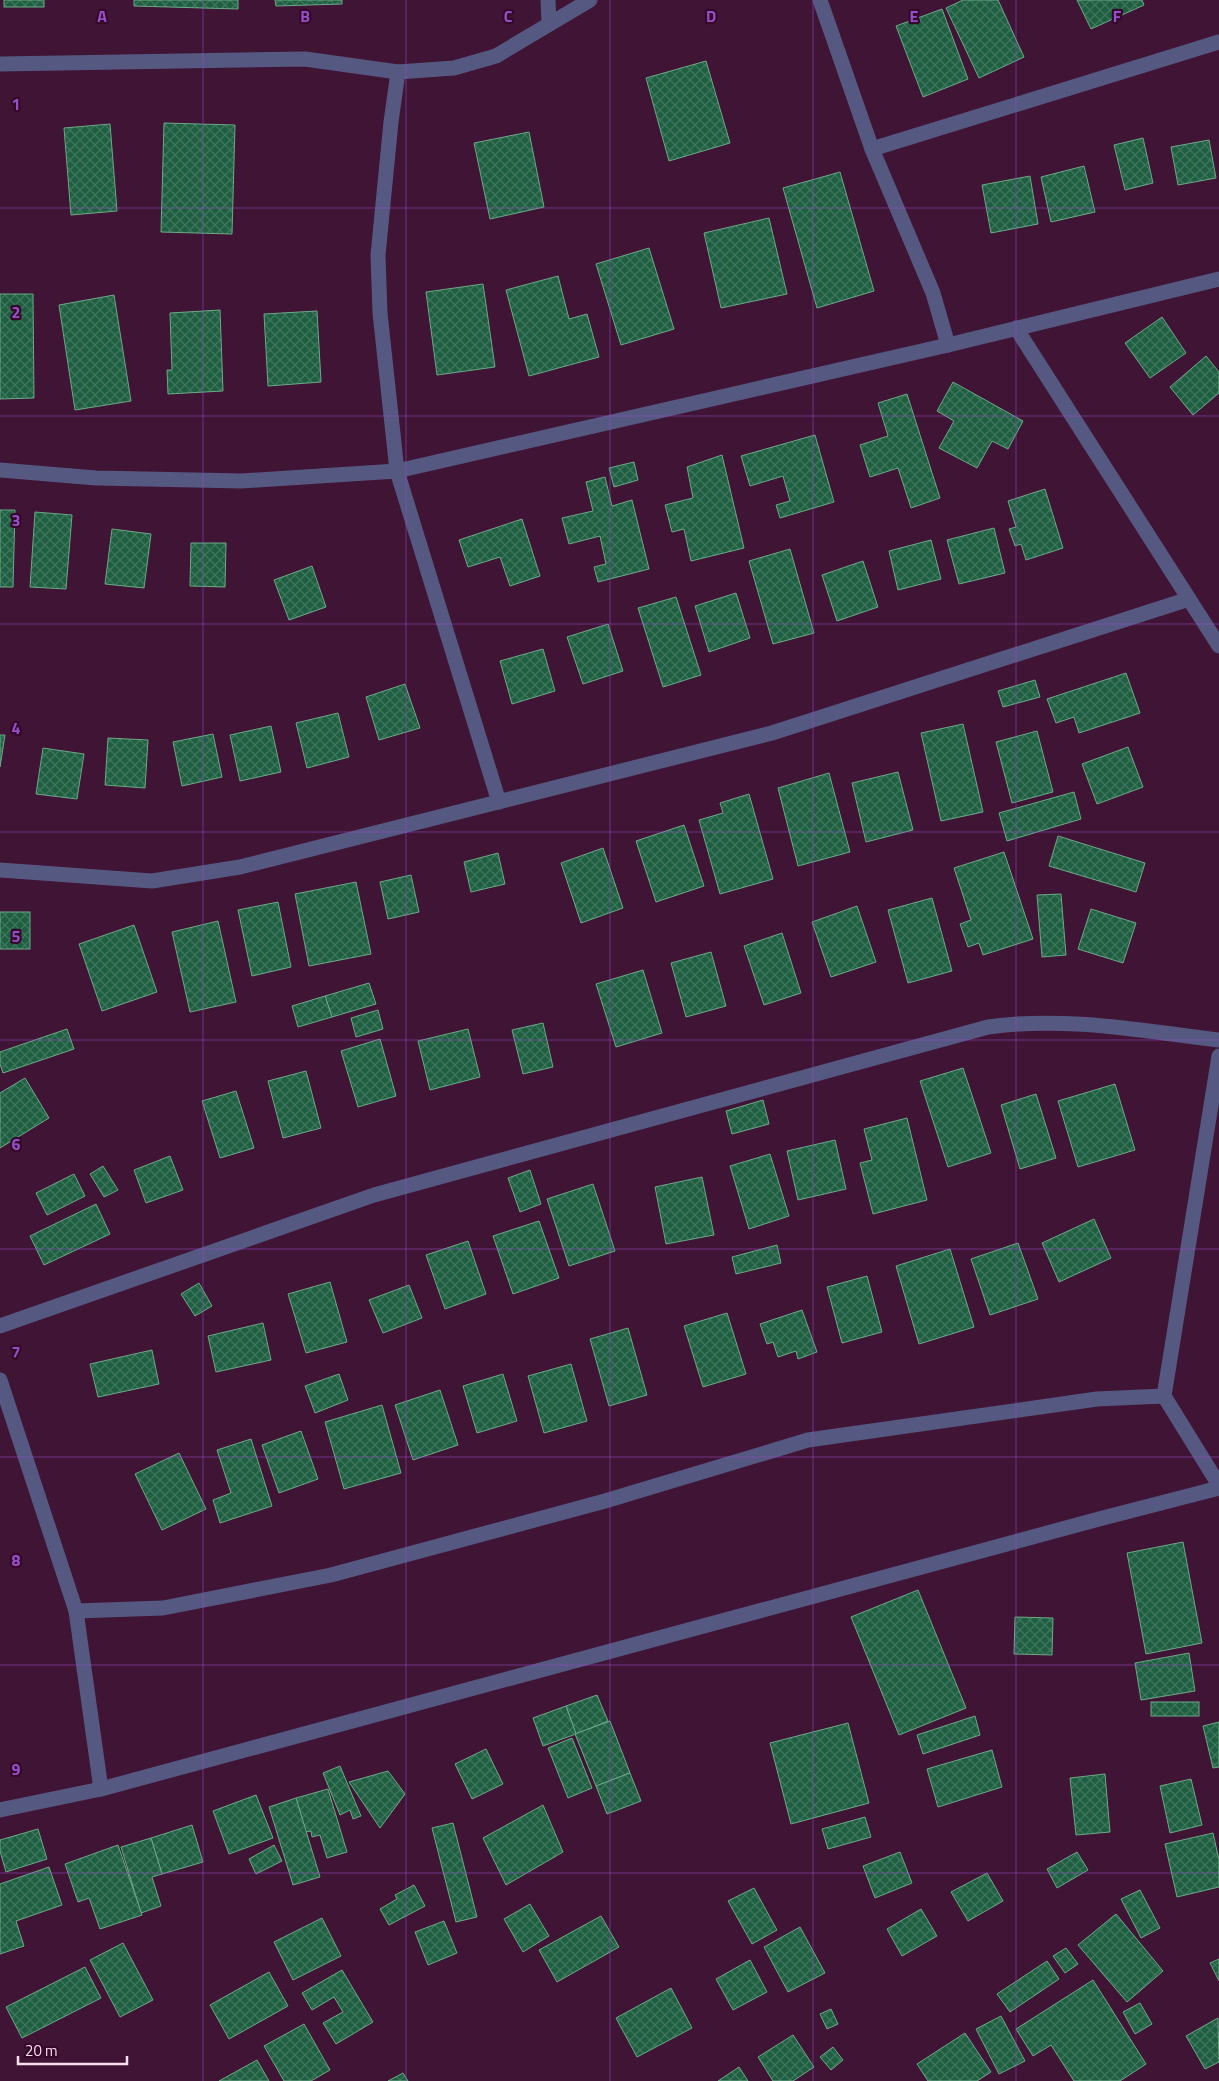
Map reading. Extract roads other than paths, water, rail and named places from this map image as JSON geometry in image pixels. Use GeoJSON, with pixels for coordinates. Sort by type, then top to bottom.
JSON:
{"type":"FeatureCollection","features":[{"type":"Feature","properties":{"kind":"street"},"geometry":{"type":"LineString","coordinates":[[548,0],[548,24]]}},
{"type":"Feature","properties":{"kind":"street"},"geometry":{"type":"LineString","coordinates":[[0,64],[305,59],[398,72],[454,68],[496,56],[590,0]]}},
{"type":"Feature","properties":{"kind":"street"},"geometry":{"type":"LineString","coordinates":[[820,0],[872,149],[933,292],[948,345]]}},
{"type":"Feature","properties":{"kind":"street"},"geometry":{"type":"LineString","coordinates":[[872,149],[1219,42]]}},
{"type":"Feature","properties":{"kind":"street"},"geometry":{"type":"LineString","coordinates":[[398,72],[378,254],[380,313],[397,471],[499,802]]}},
{"type":"Feature","properties":{"kind":"street"},"geometry":{"type":"LineString","coordinates":[[0,470],[96,478],[242,481],[397,471],[948,345],[1219,279]]}},
{"type":"Feature","properties":{"kind":"street"},"geometry":{"type":"LineString","coordinates":[[1016,328],[1219,646]]}},
{"type":"Feature","properties":{"kind":"street"},"geometry":{"type":"LineString","coordinates":[[0,870],[152,881],[240,867],[772,733],[1189,599]]}},
{"type":"Feature","properties":{"kind":"street"},"geometry":{"type":"LineString","coordinates":[[0,1326],[374,1195],[988,1027],[1017,1023],[1064,1022],[1219,1040]]}},
{"type":"Feature","properties":{"kind":"street"},"geometry":{"type":"LineString","coordinates":[[0,1810],[101,1790],[1219,1486],[1164,1396],[1219,1056]]}},
{"type":"Feature","properties":{"kind":"street"},"geometry":{"type":"LineString","coordinates":[[0,1380],[76,1611],[101,1790]]}},
{"type":"Feature","properties":{"kind":"street"},"geometry":{"type":"LineString","coordinates":[[76,1611],[163,1608],[331,1575],[605,1501],[808,1440],[1097,1399],[1164,1396]]}}]}
